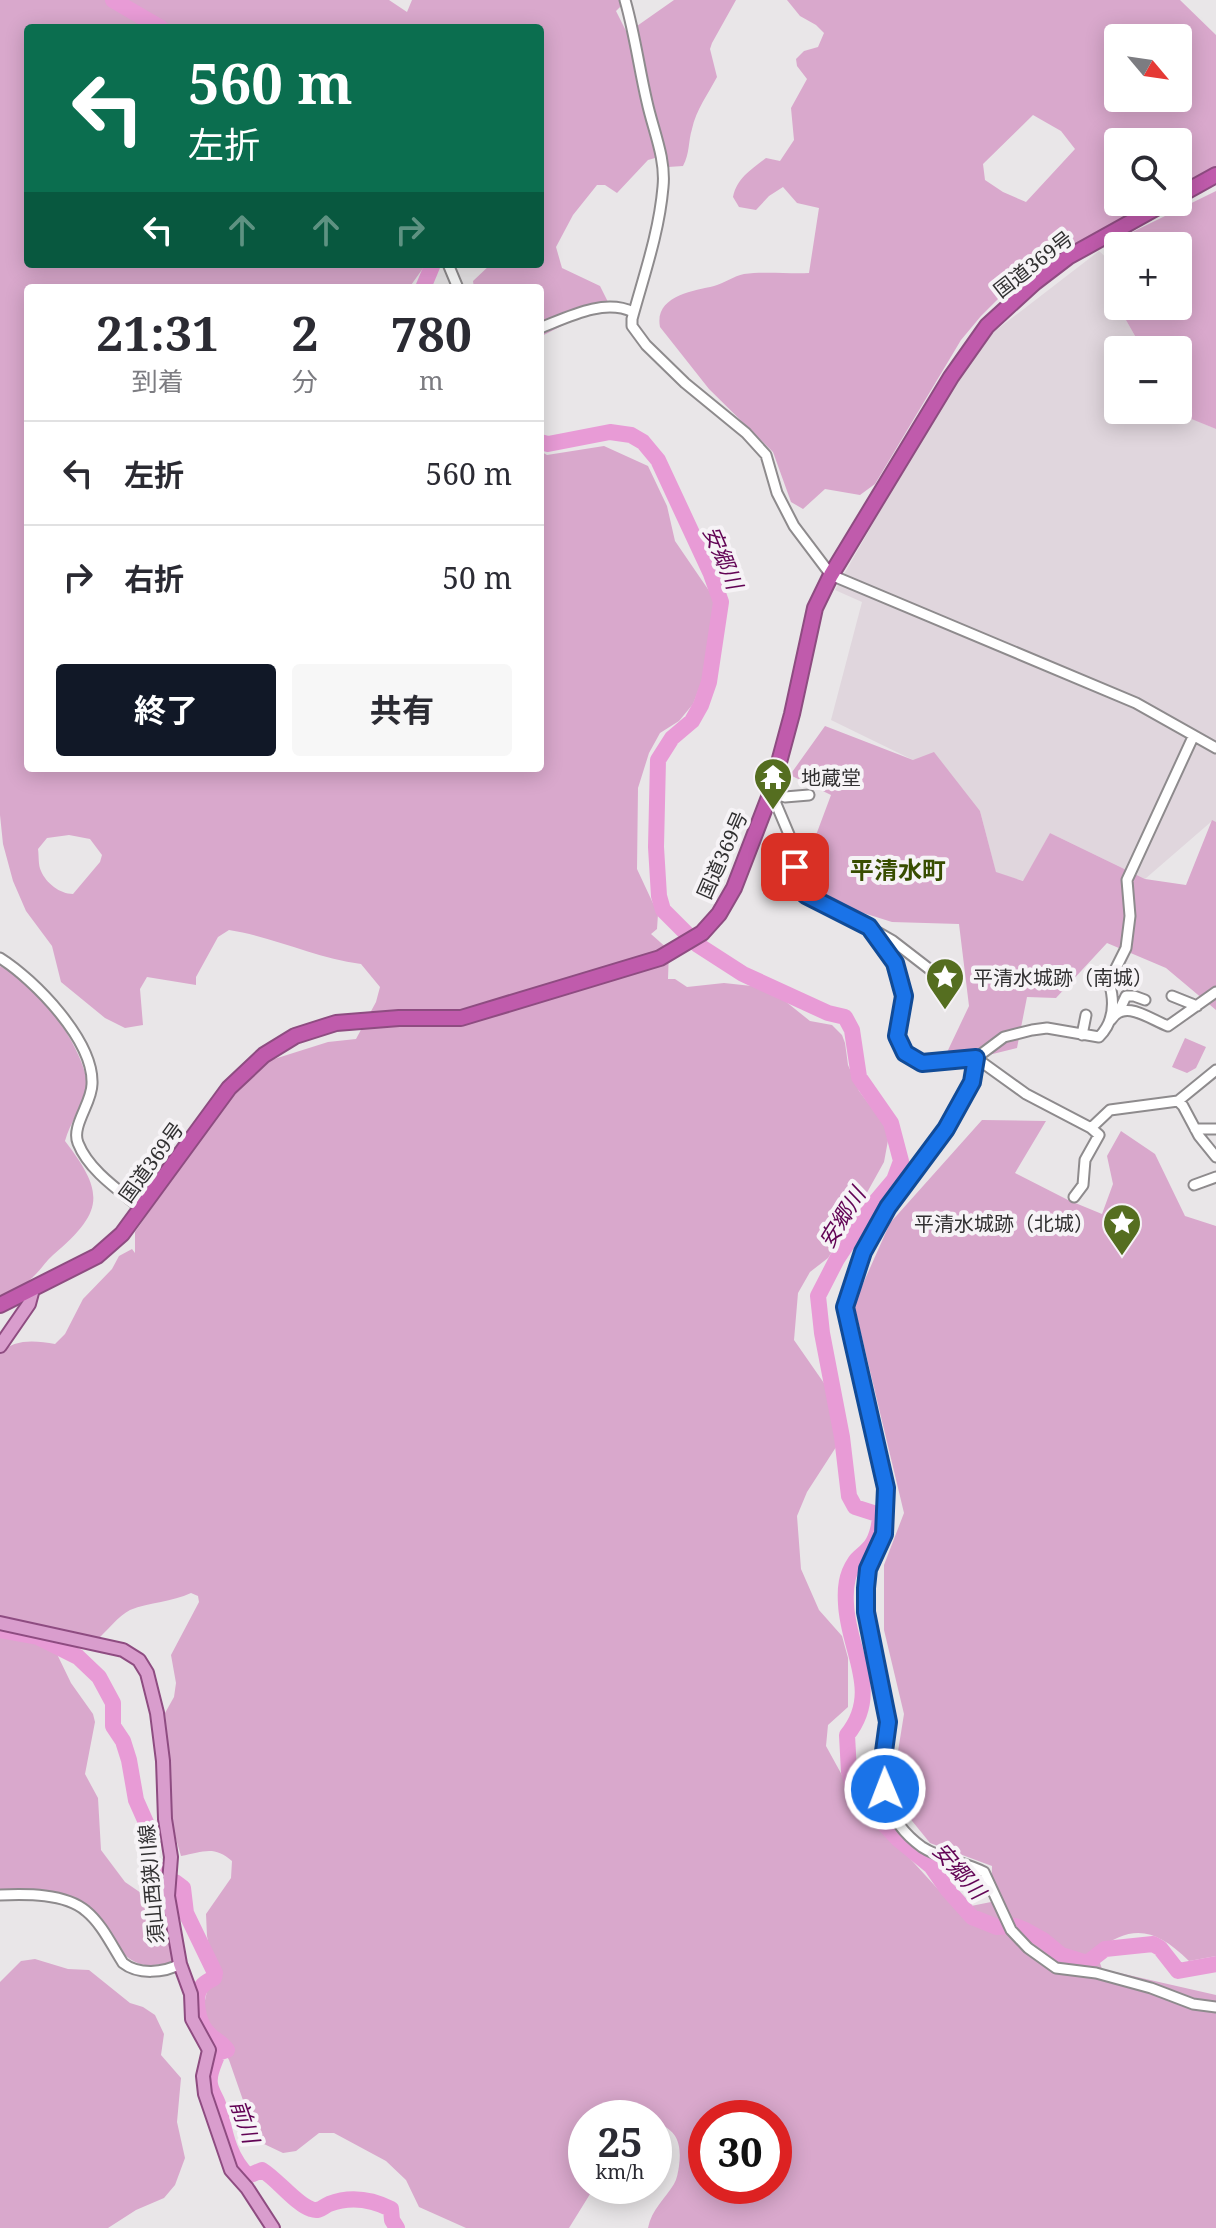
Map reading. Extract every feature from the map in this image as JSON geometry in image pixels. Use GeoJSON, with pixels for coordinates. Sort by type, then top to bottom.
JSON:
{"type":"FeatureCollection","features":[{"type":"Feature","properties":{"kind":"highway"},"geometry":{"type":"LineString","coordinates":[[1192,188],[1216,175]]}},
{"type":"Feature","properties":{"kind":"highway","name":"国道369号"},"geometry":{"type":"LineString","coordinates":[[0,1305],[97,1256],[122,1234],[229,1088],[264,1055],[295,1036],[336,1023],[399,1018],[461,1018],[662,957],[702,933],[719,914],[734,888],[771,792],[815,608],[831,575],[951,377],[987,326],[1034,283],[1068,257],[1142,216]]}},
{"type":"Feature","properties":{"kind":"main road"},"geometry":{"type":"LineString","coordinates":[[0,1346],[29,1304],[33,1289]]}},
{"type":"Feature","properties":{"kind":"main road","name":"須山西狭川線"},"geometry":{"type":"LineString","coordinates":[[0,1623],[123,1650],[139,1660],[147,1673],[157,1713],[163,1761],[165,1819],[171,1857],[168,1896],[180,1964],[191,1994],[192,2019],[209,2050],[203,2076],[205,2094],[231,2170],[247,2188],[273,2228]]}},
{"type":"Feature","properties":{"kind":"street"},"geometry":{"type":"LineString","coordinates":[[625,0],[661,155],[663,184],[656,232],[633,312],[632,326],[646,345],[685,383],[746,433],[766,455],[777,493],[794,526],[831,575],[1136,703],[1216,748]]}},
{"type":"Feature","properties":{"kind":"street"},"geometry":{"type":"LineString","coordinates":[[544,327],[586,311],[620,306],[633,312]]}},
{"type":"Feature","properties":{"kind":"street"},"geometry":{"type":"LineString","coordinates":[[1111,1020],[1113,995],[1109,982],[1123,958],[1129,927],[1127,880],[1193,737]]}},
{"type":"Feature","properties":{"kind":"street"},"geometry":{"type":"LineString","coordinates":[[771,792],[785,797],[809,795]]}},
{"type":"Feature","properties":{"kind":"street"},"geometry":{"type":"LineString","coordinates":[[771,792],[796,851],[797,886],[806,895],[893,941],[937,975],[946,975]]}},
{"type":"Feature","properties":{"kind":"street"},"geometry":{"type":"LineString","coordinates":[[869,927],[895,963],[904,996],[897,1036],[905,1053],[922,1063],[976,1058],[1004,1037],[1032,1030],[1047,1028],[1099,1037],[1119,1011],[1126,996],[1145,1000]]}},
{"type":"Feature","properties":{"kind":"street"},"geometry":{"type":"LineString","coordinates":[[0,958],[44,993],[65,1019],[89,1066],[92,1084],[76,1141],[107,1181],[142,1209]]}},
{"type":"Feature","properties":{"kind":"street"},"geometry":{"type":"LineString","coordinates":[[1119,1011],[1134,1011],[1168,1026],[1216,992]]}},
{"type":"Feature","properties":{"kind":"street"},"geometry":{"type":"LineString","coordinates":[[1172,996],[1197,1006]]}},
{"type":"Feature","properties":{"kind":"street"},"geometry":{"type":"LineString","coordinates":[[1082,1035],[1086,1015]]}},
{"type":"Feature","properties":{"kind":"street"},"geometry":{"type":"LineString","coordinates":[[976,1058],[1026,1094],[1099,1135],[1085,1160],[1083,1185],[1074,1197]]}},
{"type":"Feature","properties":{"kind":"street"},"geometry":{"type":"LineString","coordinates":[[976,1058],[972,1082],[946,1129],[888,1207],[863,1252],[845,1307],[886,1488],[884,1534],[868,1569],[866,1588],[866,1612],[888,1722],[882,1766],[885,1789],[893,1813],[907,1834],[924,1849],[984,1872],[1008,1926],[1028,1948],[1056,1968],[1096,1973],[1193,2004],[1216,2007]]}},
{"type":"Feature","properties":{"kind":"street"},"geometry":{"type":"LineString","coordinates":[[1091,1128],[1110,1110],[1178,1101],[1216,1070]]}},
{"type":"Feature","properties":{"kind":"street"},"geometry":{"type":"LineString","coordinates":[[1178,1101],[1216,1157]]}},
{"type":"Feature","properties":{"kind":"street"},"geometry":{"type":"LineString","coordinates":[[1195,1129],[1216,1129]]}},
{"type":"Feature","properties":{"kind":"street"},"geometry":{"type":"LineString","coordinates":[[1194,1185],[1216,1177]]}},
{"type":"Feature","properties":{"kind":"street"},"geometry":{"type":"LineString","coordinates":[[0,1895],[21,1894],[73,1902],[87,1911],[123,1963],[131,1969],[166,1972],[180,1964]]}},
{"type":"Feature","properties":{"kind":"shaded area"},"geometry":{"type":"Polygon","coordinates":[[[0,0],[389,0],[407,12],[412,0],[627,0],[616,11],[627,33],[674,0],[736,0],[710,49],[717,77],[696,115],[683,166],[668,167],[655,158],[648,160],[617,193],[605,185],[597,185],[573,215],[556,247],[562,268],[600,286],[608,302],[544,335],[544,284],[473,284],[473,281],[487,268],[544,268],[544,24],[24,24],[24,268],[423,268],[412,284],[24,284],[24,772],[544,772],[544,453],[604,446],[648,466],[667,506],[675,541],[714,598],[703,678],[693,704],[679,721],[660,733],[649,753],[638,788],[637,869],[658,914],[657,929],[651,934],[669,950],[668,979],[675,979],[687,987],[724,983],[761,987],[775,993],[810,1021],[832,1025],[842,1035],[848,1065],[859,1091],[889,1135],[884,1162],[844,1234],[828,1258],[810,1272],[798,1293],[794,1340],[826,1386],[838,1444],[807,1492],[797,1516],[801,1569],[819,1610],[842,1636],[848,1658],[848,1707],[828,1725],[826,1746],[865,1817],[905,1853],[956,1909],[991,1902],[992,1866],[930,1843],[904,1811],[895,1770],[904,1714],[884,1630],[884,1565],[904,1513],[854,1304],[890,1223],[982,1120],[1046,1121],[1015,1173],[1102,1214],[1113,1184],[1107,1156],[1121,1131],[1155,1154],[1185,1216],[1216,1226],[1216,1956],[1189,1961],[1155,1936],[1133,1933],[1109,1942],[1096,1951],[1102,1969],[1216,1995],[1216,2228],[648,2228],[659,2204],[672,2204],[672,2187],[677,2178],[680,2158],[672,2132],[672,2100],[568,2100],[568,2204],[584,2204],[569,2228],[466,2228],[419,2207],[406,2180],[386,2161],[334,2133],[319,2133],[296,2151],[283,2153],[264,2144],[252,2126],[229,2060],[203,2009],[213,1965],[206,1914],[231,1878],[232,1861],[214,1851],[181,1856],[168,1812],[165,1713],[174,1697],[176,1683],[171,1655],[199,1602],[198,1596],[191,1593],[130,1610],[97,1640],[0,1618],[0,1354],[19,1343],[55,1344],[65,1334],[83,1299],[112,1269],[119,1256],[132,1249],[135,1253],[135,1232],[223,1105],[271,1060],[328,1042],[356,1039],[376,1002],[380,987],[361,964],[229,930],[218,937],[196,977],[196,985],[147,977],[140,989],[143,1025],[125,1028],[105,1018],[61,982],[52,946],[26,911],[13,881],[3,844],[0,815],[0,0]],[[69,835],[47,838],[38,849],[40,869],[46,880],[68,894],[73,894],[100,862],[102,855],[90,839],[69,835]]]}},
{"type":"Feature","properties":{"kind":"shaded area"},"geometry":{"type":"Polygon","coordinates":[[[787,0],[1180,0],[1216,35],[1216,170],[1192,184],[1192,128],[1104,128],[1104,216],[1135,216],[1009,288],[961,340],[875,484],[860,495],[825,489],[803,509],[791,502],[773,452],[709,389],[660,327],[660,317],[663,308],[677,297],[740,275],[809,273],[819,208],[797,203],[783,187],[756,210],[739,207],[733,197],[745,175],[766,158],[780,161],[794,140],[791,108],[807,79],[797,66],[796,59],[804,51],[818,47],[824,33],[800,16],[787,0]],[[1033,115],[983,164],[985,180],[1026,202],[1075,149],[1061,131],[1033,115]]]}},
{"type":"Feature","properties":{"kind":"shaded area"},"geometry":{"type":"Polygon","coordinates":[[[1216,191],[1216,429],[1192,419],[1192,336],[1135,336],[1126,320],[1192,320],[1192,232],[1132,232],[1165,216],[1192,216],[1192,203],[1216,191]]]}},
{"type":"Feature","properties":{"kind":"shaded area"},"geometry":{"type":"Polygon","coordinates":[[[1099,251],[1104,255],[1104,320],[1126,320],[1135,336],[1104,336],[1104,424],[1192,424],[1192,419],[1216,429],[1216,822],[1212,821],[1145,879],[1050,833],[1024,881],[996,873],[980,811],[913,760],[831,720],[862,602],[835,590],[973,348],[1099,251]]]}},
{"type":"Feature","properties":{"kind":"shaded area"},"geometry":{"type":"Polygon","coordinates":[[[825,726],[913,760],[934,752],[980,811],[996,872],[1023,881],[1050,833],[1145,879],[1186,885],[1212,820],[1216,822],[1216,1010],[1166,968],[1107,943],[1056,998],[1027,997],[1017,1048],[940,1067],[969,1006],[959,924],[892,922],[806,895],[797,886],[831,795],[790,775],[825,726]]]}},
{"type":"Feature","properties":{"kind":"shaded area"},"geometry":{"type":"Polygon","coordinates":[[[0,966],[26,982],[47,1003],[78,1054],[86,1089],[65,1141],[87,1175],[93,1202],[90,1214],[70,1240],[29,1281],[0,1297],[0,966]]]}},
{"type":"Feature","properties":{"kind":"shaded area"},"geometry":{"type":"Polygon","coordinates":[[[1185,1038],[1206,1047],[1196,1068],[1187,1073],[1172,1067],[1185,1038]]]}},
{"type":"Feature","properties":{"kind":"shaded area"},"geometry":{"type":"Polygon","coordinates":[[[0,1629],[46,1641],[56,1652],[71,1683],[93,1714],[95,1722],[85,1774],[98,1798],[101,1850],[125,1882],[141,1893],[164,1901],[176,1963],[145,1965],[135,1962],[119,1948],[93,1911],[75,1899],[44,1891],[0,1890],[0,1629]]]}},
{"type":"Feature","properties":{"kind":"shaded area"},"geometry":{"type":"Polygon","coordinates":[[[35,1959],[68,1969],[89,1970],[130,2003],[155,2015],[164,2034],[161,2055],[181,2078],[177,2122],[185,2158],[175,2185],[164,2198],[136,2210],[108,2228],[0,2228],[0,1982],[21,1961],[35,1959]]]}},
{"type":"Feature","properties":{"kind":"waterway","name":"安郷川"},"geometry":{"type":"LineString","coordinates":[[113,0],[154,24]]}},
{"type":"Feature","properties":{"kind":"waterway","name":"安郷川"},"geometry":{"type":"LineString","coordinates":[[425,284],[431,268]]}},
{"type":"Feature","properties":{"kind":"waterway","name":"安郷川"},"geometry":{"type":"LineString","coordinates":[[544,443],[610,432],[631,435],[643,442],[658,460],[721,602],[709,682],[701,705],[692,721],[672,738],[658,760],[656,847],[659,896],[663,910],[698,945],[743,974],[828,1013],[845,1017],[852,1030],[859,1077],[891,1123],[901,1161],[894,1180],[872,1206],[837,1259],[818,1296],[849,1496],[855,1507],[880,1515],[875,1538],[852,1567],[846,1588],[848,1621],[863,1687],[857,1719],[847,1735],[849,1772],[854,1792],[898,1839],[931,1866],[972,1917],[997,1927],[1015,1926],[1043,1940],[1061,1955],[1087,1963],[1105,1949],[1153,1944],[1160,1948],[1178,1971],[1216,1964]]}},
{"type":"Feature","properties":{"kind":"waterway","name":"前川"},"geometry":{"type":"LineString","coordinates":[[0,1630],[38,1637],[78,1657],[99,1677],[113,1703],[113,1726],[123,1741],[136,1800],[148,1827],[148,1861],[165,1875]]}},
{"type":"Feature","properties":{"kind":"waterway","name":"前川"},"geometry":{"type":"LineString","coordinates":[[175,1882],[183,1888],[186,1913],[215,1973],[214,1978],[200,1990],[198,2009],[204,2028],[227,2050],[218,2053],[210,2080],[228,2144],[241,2168],[248,2176],[262,2170],[311,2209],[319,2210],[329,2204],[353,2199],[376,2203],[391,2209],[397,2228]]}},
{"type":"Feature","properties":{"kind":"place","name":"地蔵堂"},"geometry":{"type":"Point","coordinates":[773,811]}},
{"type":"Feature","properties":{"kind":"place","name":"平清水城跡（南城）"},"geometry":{"type":"Point","coordinates":[945,1011]}},
{"type":"Feature","properties":{"kind":"place","name":"平清水城跡（北城）"},"geometry":{"type":"Point","coordinates":[1122,1257]}},
{"type":"Feature","properties":{"kind":"district","name":"平清水町"},"geometry":{"type":"Point","coordinates":[898,869]}},
{"type":"Feature","properties":{"kind":"route"},"geometry":{"type":"LineString","coordinates":[[795,867],[797,886],[806,895],[869,927],[895,963],[904,996],[897,1036],[905,1053],[922,1063],[976,1058],[972,1082],[946,1129],[888,1207],[863,1252],[845,1307],[886,1488],[884,1534],[868,1569],[866,1588],[866,1612],[888,1722],[882,1766],[885,1789]]}}]}
